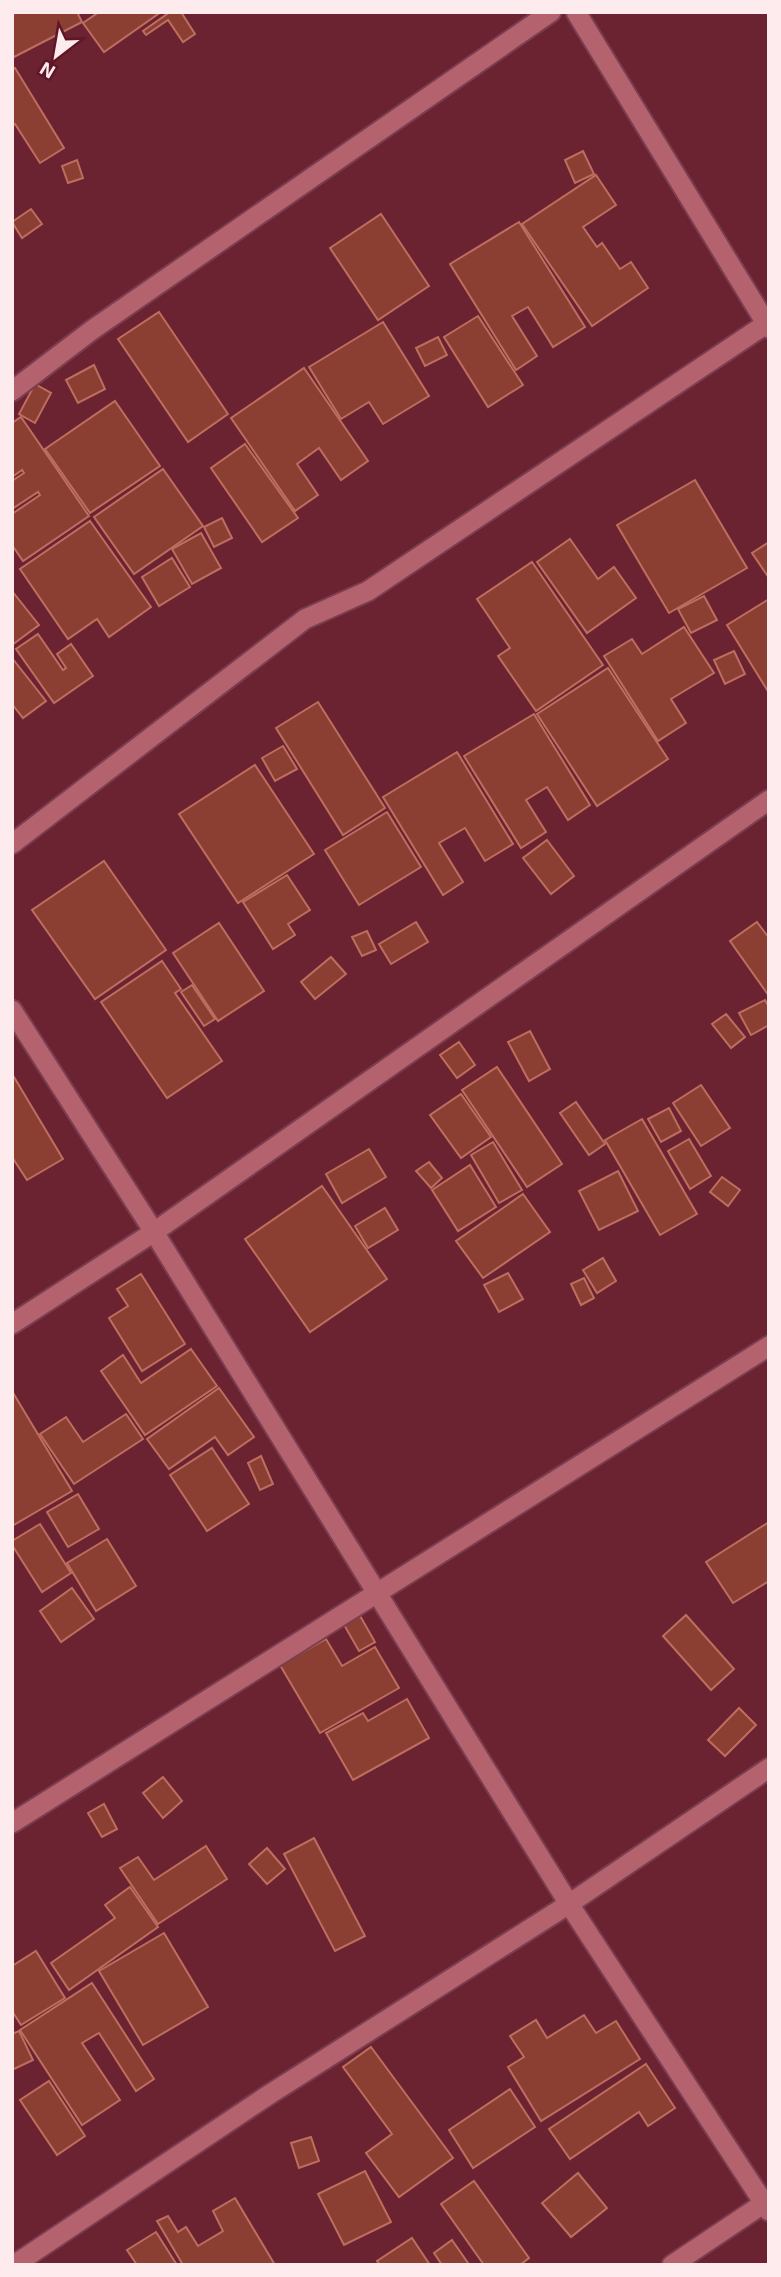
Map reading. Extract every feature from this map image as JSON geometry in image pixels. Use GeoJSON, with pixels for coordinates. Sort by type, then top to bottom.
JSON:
{"type":"FeatureCollection","features":[{"type":"Feature","properties":{"kind":"street"},"geometry":{"type":"LineString","coordinates":[[12,391],[92,330],[180,272],[551,12]]}},
{"type":"Feature","properties":{"kind":"street"},"geometry":{"type":"LineString","coordinates":[[12,844],[305,619],[368,591],[768,325],[576,12]]}},
{"type":"Feature","properties":{"kind":"street"},"geometry":{"type":"LineString","coordinates":[[12,1324],[153,1232],[769,800]]}},
{"type":"Feature","properties":{"kind":"street"},"geometry":{"type":"LineString","coordinates":[[12,1010],[153,1232],[569,1904],[767,2205],[671,2265]]}},
{"type":"Feature","properties":{"kind":"street"},"geometry":{"type":"LineString","coordinates":[[12,1823],[769,1346]]}},
{"type":"Feature","properties":{"kind":"street"},"geometry":{"type":"LineString","coordinates":[[14,2265],[270,2094],[569,1904],[769,1768]]}},
{"type":"Feature","properties":{"kind":"building"},"geometry":{"type":"Polygon","coordinates":[[[17,12],[77,12],[82,22],[12,58],[12,15],[17,12]]]}},
{"type":"Feature","properties":{"kind":"building"},"geometry":{"type":"Polygon","coordinates":[[[99,12],[161,12],[104,52],[83,23],[99,12]]]}},
{"type":"Feature","properties":{"kind":"building"},"geometry":{"type":"Polygon","coordinates":[[[170,12],[181,12],[195,34],[183,42],[168,20],[146,35],[143,31],[170,12]]]}},
{"type":"Feature","properties":{"kind":"building"},"geometry":{"type":"Polygon","coordinates":[[[15,68],[64,148],[40,163],[15,124],[12,126],[12,70],[15,68]]]}},
{"type":"Feature","properties":{"kind":"building"},"geometry":{"type":"Polygon","coordinates":[[[583,151],[594,174],[575,183],[565,160],[583,151]]]}},
{"type":"Feature","properties":{"kind":"building"},"geometry":{"type":"Polygon","coordinates":[[[77,160],[83,178],[68,183],[62,166],[77,160]]]}},
{"type":"Feature","properties":{"kind":"building"},"geometry":{"type":"Polygon","coordinates":[[[596,175],[616,205],[583,227],[597,247],[602,243],[620,269],[631,262],[648,288],[592,326],[522,224],[596,175]]]}},
{"type":"Feature","properties":{"kind":"building"},"geometry":{"type":"Polygon","coordinates":[[[31,209],[42,224],[22,238],[12,222],[31,209]]]}},
{"type":"Feature","properties":{"kind":"building"},"geometry":{"type":"Polygon","coordinates":[[[381,214],[429,286],[378,320],[330,248],[381,214]]]}},
{"type":"Feature","properties":{"kind":"building"},"geometry":{"type":"Polygon","coordinates":[[[519,222],[585,327],[553,347],[528,307],[512,316],[537,356],[516,370],[450,264],[519,222]]]}},
{"type":"Feature","properties":{"kind":"building"},"geometry":{"type":"Polygon","coordinates":[[[159,312],[228,414],[188,442],[118,339],[159,312]]]}},
{"type":"Feature","properties":{"kind":"building"},"geometry":{"type":"Polygon","coordinates":[[[478,316],[523,385],[488,407],[444,337],[478,316]]]}},
{"type":"Feature","properties":{"kind":"building"},"geometry":{"type":"Polygon","coordinates":[[[383,322],[429,396],[383,424],[369,402],[341,419],[309,367],[383,322]]]}},
{"type":"Feature","properties":{"kind":"building"},"geometry":{"type":"Polygon","coordinates":[[[438,337],[447,355],[425,366],[416,348],[438,337]]]}},
{"type":"Feature","properties":{"kind":"building"},"geometry":{"type":"Polygon","coordinates":[[[94,365],[105,389],[78,403],[66,380],[94,365]]]}},
{"type":"Feature","properties":{"kind":"building"},"geometry":{"type":"Polygon","coordinates":[[[304,368],[368,461],[341,480],[319,448],[297,464],[318,495],[295,511],[231,418],[304,368]]]}},
{"type":"Feature","properties":{"kind":"building"},"geometry":{"type":"Polygon","coordinates":[[[35,384],[51,393],[35,423],[19,414],[35,384]]]}},
{"type":"Feature","properties":{"kind":"building"},"geometry":{"type":"Polygon","coordinates":[[[115,401],[160,466],[90,513],[45,449],[115,401]]]}},
{"type":"Feature","properties":{"kind":"building"},"geometry":{"type":"Polygon","coordinates":[[[21,417],[89,516],[23,561],[12,545],[12,514],[40,495],[38,492],[12,509],[12,481],[24,473],[22,470],[12,477],[12,423],[21,417]]]}},
{"type":"Feature","properties":{"kind":"building"},"geometry":{"type":"Polygon","coordinates":[[[245,444],[298,518],[262,542],[211,468],[245,444]]]}},
{"type":"Feature","properties":{"kind":"building"},"geometry":{"type":"Polygon","coordinates":[[[163,469],[203,526],[134,574],[94,517],[163,469]]]}},
{"type":"Feature","properties":{"kind":"building"},"geometry":{"type":"Polygon","coordinates":[[[695,480],[747,568],[669,613],[617,525],[695,480]]]}},
{"type":"Feature","properties":{"kind":"building"},"geometry":{"type":"Polygon","coordinates":[[[222,518],[232,538],[214,547],[204,527],[222,518]]]}},
{"type":"Feature","properties":{"kind":"building"},"geometry":{"type":"Polygon","coordinates":[[[90,521],[151,607],[109,637],[97,619],[68,639],[20,569],[90,521]]]}},
{"type":"Feature","properties":{"kind":"building"},"geometry":{"type":"Polygon","coordinates":[[[201,533],[221,568],[192,584],[172,549],[201,533]]]}},
{"type":"Feature","properties":{"kind":"building"},"geometry":{"type":"Polygon","coordinates":[[[570,539],[598,579],[614,567],[636,598],[587,633],[537,562],[570,539]]]}},
{"type":"Feature","properties":{"kind":"building"},"geometry":{"type":"Polygon","coordinates":[[[769,542],[769,578],[752,553],[769,542]]]}},
{"type":"Feature","properties":{"kind":"building"},"geometry":{"type":"Polygon","coordinates":[[[172,558],[190,587],[159,606],[142,577],[172,558]]]}},
{"type":"Feature","properties":{"kind":"building"},"geometry":{"type":"Polygon","coordinates":[[[532,562],[603,665],[536,711],[498,656],[510,648],[477,599],[532,562]]]}},
{"type":"Feature","properties":{"kind":"building"},"geometry":{"type":"Polygon","coordinates":[[[12,591],[39,625],[12,645],[12,591]]]}},
{"type":"Feature","properties":{"kind":"building"},"geometry":{"type":"Polygon","coordinates":[[[704,596],[717,620],[691,633],[678,609],[704,596]]]}},
{"type":"Feature","properties":{"kind":"building"},"geometry":{"type":"Polygon","coordinates":[[[769,599],[769,693],[727,625],[769,599]]]}},
{"type":"Feature","properties":{"kind":"building"},"geometry":{"type":"Polygon","coordinates":[[[684,627],[714,673],[671,699],[686,723],[658,741],[604,656],[632,639],[642,654],[684,627]]]}},
{"type":"Feature","properties":{"kind":"building"},"geometry":{"type":"Polygon","coordinates":[[[38,634],[63,670],[66,668],[57,654],[71,644],[93,676],[54,703],[16,649],[38,634]]]}},
{"type":"Feature","properties":{"kind":"building"},"geometry":{"type":"Polygon","coordinates":[[[734,651],[745,674],[725,684],[714,660],[734,651]]]}},
{"type":"Feature","properties":{"kind":"building"},"geometry":{"type":"Polygon","coordinates":[[[12,658],[46,701],[23,718],[12,704],[12,658]]]}},
{"type":"Feature","properties":{"kind":"building"},"geometry":{"type":"Polygon","coordinates":[[[608,668],[668,759],[597,806],[537,714],[608,668]]]}},
{"type":"Feature","properties":{"kind":"building"},"geometry":{"type":"Polygon","coordinates":[[[318,702],[385,808],[343,835],[276,728],[318,702]]]}},
{"type":"Feature","properties":{"kind":"building"},"geometry":{"type":"Polygon","coordinates":[[[534,714],[590,805],[568,820],[547,787],[526,800],[546,832],[521,848],[464,756],[534,714]]]}},
{"type":"Feature","properties":{"kind":"building"},"geometry":{"type":"Polygon","coordinates":[[[283,746],[297,769],[275,781],[262,758],[283,746]]]}},
{"type":"Feature","properties":{"kind":"building"},"geometry":{"type":"Polygon","coordinates":[[[457,752],[513,844],[485,861],[465,828],[439,843],[463,882],[443,895],[383,797],[457,752]]]}},
{"type":"Feature","properties":{"kind":"building"},"geometry":{"type":"Polygon","coordinates":[[[255,765],[314,854],[238,903],[179,814],[255,765]]]}},
{"type":"Feature","properties":{"kind":"building"},"geometry":{"type":"Polygon","coordinates":[[[387,812],[421,867],[359,905],[325,850],[387,812]]]}},
{"type":"Feature","properties":{"kind":"building"},"geometry":{"type":"Polygon","coordinates":[[[547,840],[574,876],[551,894],[523,858],[547,840]]]}},
{"type":"Feature","properties":{"kind":"building"},"geometry":{"type":"Polygon","coordinates":[[[104,861],[166,950],[95,999],[32,910],[104,861]]]}},
{"type":"Feature","properties":{"kind":"building"},"geometry":{"type":"Polygon","coordinates":[[[287,875],[310,910],[288,924],[295,935],[273,949],[243,902],[287,875]]]}},
{"type":"Feature","properties":{"kind":"building"},"geometry":{"type":"Polygon","coordinates":[[[416,922],[428,942],[391,964],[379,944],[416,922]]]}},
{"type":"Feature","properties":{"kind":"building"},"geometry":{"type":"Polygon","coordinates":[[[757,922],[769,938],[769,996],[730,941],[757,922]]]}},
{"type":"Feature","properties":{"kind":"building"},"geometry":{"type":"Polygon","coordinates":[[[219,923],[264,991],[218,1021],[173,953],[219,923]]]}},
{"type":"Feature","properties":{"kind":"building"},"geometry":{"type":"Polygon","coordinates":[[[367,931],[376,950],[362,956],[352,937],[367,931]]]}},
{"type":"Feature","properties":{"kind":"building"},"geometry":{"type":"Polygon","coordinates":[[[331,957],[346,974],[315,999],[301,982],[331,957]]]}},
{"type":"Feature","properties":{"kind":"building"},"geometry":{"type":"Polygon","coordinates":[[[162,961],[181,989],[175,993],[222,1061],[167,1098],[101,1002],[162,961]]]}},
{"type":"Feature","properties":{"kind":"building"},"geometry":{"type":"Polygon","coordinates":[[[192,985],[215,1019],[204,1026],[181,992],[192,985]]]}},
{"type":"Feature","properties":{"kind":"building"},"geometry":{"type":"Polygon","coordinates":[[[765,1000],[769,1007],[769,1025],[751,1035],[739,1013],[765,1000]]]}},
{"type":"Feature","properties":{"kind":"building"},"geometry":{"type":"Polygon","coordinates":[[[726,1014],[745,1037],[731,1048],[712,1024],[726,1014]]]}},
{"type":"Feature","properties":{"kind":"building"},"geometry":{"type":"Polygon","coordinates":[[[530,1031],[550,1069],[529,1081],[508,1042],[530,1031]]]}},
{"type":"Feature","properties":{"kind":"building"},"geometry":{"type":"Polygon","coordinates":[[[459,1042],[475,1065],[457,1078],[440,1055],[459,1042]]]}},
{"type":"Feature","properties":{"kind":"building"},"geometry":{"type":"Polygon","coordinates":[[[497,1067],[562,1164],[527,1187],[462,1090],[497,1067]]]}},
{"type":"Feature","properties":{"kind":"building"},"geometry":{"type":"Polygon","coordinates":[[[14,1077],[63,1159],[27,1180],[12,1157],[14,1077]]]}},
{"type":"Feature","properties":{"kind":"building"},"geometry":{"type":"Polygon","coordinates":[[[701,1085],[730,1128],[701,1146],[673,1103],[701,1085]]]}},
{"type":"Feature","properties":{"kind":"building"},"geometry":{"type":"Polygon","coordinates":[[[461,1094],[491,1137],[461,1158],[430,1115],[461,1094]]]}},
{"type":"Feature","properties":{"kind":"building"},"geometry":{"type":"Polygon","coordinates":[[[576,1102],[605,1144],[589,1155],[560,1113],[576,1102]]]}},
{"type":"Feature","properties":{"kind":"building"},"geometry":{"type":"Polygon","coordinates":[[[669,1108],[681,1131],[661,1142],[648,1119],[669,1108]]]}},
{"type":"Feature","properties":{"kind":"building"},"geometry":{"type":"Polygon","coordinates":[[[642,1119],[697,1214],[660,1235],[605,1140],[642,1119]]]}},
{"type":"Feature","properties":{"kind":"building"},"geometry":{"type":"Polygon","coordinates":[[[689,1139],[711,1176],[690,1189],[668,1151],[689,1139]]]}},
{"type":"Feature","properties":{"kind":"building"},"geometry":{"type":"Polygon","coordinates":[[[493,1142],[522,1190],[499,1203],[471,1155],[493,1142]]]}},
{"type":"Feature","properties":{"kind":"building"},"geometry":{"type":"Polygon","coordinates":[[[369,1149],[386,1177],[342,1203],[326,1174],[369,1149]]]}},
{"type":"Feature","properties":{"kind":"building"},"geometry":{"type":"Polygon","coordinates":[[[429,1162],[442,1178],[431,1188],[416,1171],[429,1162]]]}},
{"type":"Feature","properties":{"kind":"building"},"geometry":{"type":"Polygon","coordinates":[[[470,1165],[496,1207],[458,1231],[432,1190],[470,1165]]]}},
{"type":"Feature","properties":{"kind":"building"},"geometry":{"type":"Polygon","coordinates":[[[618,1171],[638,1211],[599,1230],[579,1191],[618,1171]]]}},
{"type":"Feature","properties":{"kind":"building"},"geometry":{"type":"Polygon","coordinates":[[[722,1177],[740,1190],[728,1206],[710,1192],[722,1177]]]}},
{"type":"Feature","properties":{"kind":"building"},"geometry":{"type":"Polygon","coordinates":[[[322,1186],[387,1279],[310,1332],[245,1239],[322,1186]]]}},
{"type":"Feature","properties":{"kind":"building"},"geometry":{"type":"Polygon","coordinates":[[[523,1194],[550,1232],[483,1278],[456,1241],[523,1194]]]}},
{"type":"Feature","properties":{"kind":"building"},"geometry":{"type":"Polygon","coordinates":[[[385,1208],[398,1230],[368,1248],[355,1226],[385,1208]]]}},
{"type":"Feature","properties":{"kind":"building"},"geometry":{"type":"Polygon","coordinates":[[[603,1258],[616,1281],[597,1293],[583,1270],[603,1258]]]}},
{"type":"Feature","properties":{"kind":"building"},"geometry":{"type":"Polygon","coordinates":[[[508,1273],[523,1299],[499,1312],[484,1285],[508,1273]]]}},
{"type":"Feature","properties":{"kind":"building"},"geometry":{"type":"Polygon","coordinates":[[[141,1274],[185,1344],[142,1371],[109,1318],[128,1306],[117,1289],[141,1274]]]}},
{"type":"Feature","properties":{"kind":"building"},"geometry":{"type":"Polygon","coordinates":[[[584,1278],[594,1298],[581,1305],[571,1284],[584,1278]]]}},
{"type":"Feature","properties":{"kind":"building"},"geometry":{"type":"Polygon","coordinates":[[[191,1349],[217,1386],[145,1435],[101,1371],[123,1355],[141,1383],[191,1349]]]}},
{"type":"Feature","properties":{"kind":"building"},"geometry":{"type":"Polygon","coordinates":[[[219,1388],[254,1437],[228,1455],[215,1437],[169,1469],[147,1439],[219,1388]]]}},
{"type":"Feature","properties":{"kind":"building"},"geometry":{"type":"Polygon","coordinates":[[[12,1391],[72,1491],[12,1526],[13,1462],[12,1391]]]}},
{"type":"Feature","properties":{"kind":"building"},"geometry":{"type":"Polygon","coordinates":[[[126,1414],[143,1439],[74,1484],[40,1434],[66,1417],[83,1442],[126,1414]]]}},
{"type":"Feature","properties":{"kind":"building"},"geometry":{"type":"Polygon","coordinates":[[[212,1448],[249,1504],[207,1531],[170,1475],[212,1448]]]}},
{"type":"Feature","properties":{"kind":"building"},"geometry":{"type":"Polygon","coordinates":[[[261,1456],[273,1484],[260,1490],[248,1463],[261,1456]]]}},
{"type":"Feature","properties":{"kind":"building"},"geometry":{"type":"Polygon","coordinates":[[[78,1494],[99,1529],[68,1547],[47,1512],[78,1494]]]}},
{"type":"Feature","properties":{"kind":"building"},"geometry":{"type":"Polygon","coordinates":[[[769,1522],[769,1581],[733,1603],[706,1562],[769,1522]]]}},
{"type":"Feature","properties":{"kind":"building"},"geometry":{"type":"Polygon","coordinates":[[[40,1524],[71,1573],[42,1592],[12,1545],[12,1541],[40,1524]]]}},
{"type":"Feature","properties":{"kind":"building"},"geometry":{"type":"Polygon","coordinates":[[[107,1539],[136,1586],[96,1611],[67,1563],[107,1539]]]}},
{"type":"Feature","properties":{"kind":"building"},"geometry":{"type":"Polygon","coordinates":[[[72,1588],[94,1619],[61,1642],[40,1611],[72,1588]]]}},
{"type":"Feature","properties":{"kind":"building"},"geometry":{"type":"Polygon","coordinates":[[[359,1614],[375,1642],[359,1651],[343,1623],[359,1614]]]}},
{"type":"Feature","properties":{"kind":"building"},"geometry":{"type":"Polygon","coordinates":[[[686,1615],[734,1669],[711,1690],[663,1636],[686,1615]]]}},
{"type":"Feature","properties":{"kind":"building"},"geometry":{"type":"Polygon","coordinates":[[[326,1639],[342,1666],[375,1647],[399,1688],[320,1733],[280,1665],[326,1639]]]}},
{"type":"Feature","properties":{"kind":"building"},"geometry":{"type":"Polygon","coordinates":[[[407,1699],[429,1738],[353,1780],[326,1733],[363,1713],[368,1721],[407,1699]]]}},
{"type":"Feature","properties":{"kind":"building"},"geometry":{"type":"Polygon","coordinates":[[[739,1708],[756,1725],[725,1756],[708,1740],[739,1708]]]}},
{"type":"Feature","properties":{"kind":"building"},"geometry":{"type":"Polygon","coordinates":[[[163,1777],[182,1801],[163,1818],[143,1793],[163,1777]]]}},
{"type":"Feature","properties":{"kind":"building"},"geometry":{"type":"Polygon","coordinates":[[[104,1804],[117,1829],[102,1837],[88,1813],[104,1804]]]}},
{"type":"Feature","properties":{"kind":"building"},"geometry":{"type":"Polygon","coordinates":[[[314,1838],[365,1936],[335,1951],[284,1854],[314,1838]]]}},
{"type":"Feature","properties":{"kind":"building"},"geometry":{"type":"Polygon","coordinates":[[[206,1846],[227,1879],[158,1924],[120,1868],[138,1857],[154,1880],[206,1846]]]}},
{"type":"Feature","properties":{"kind":"building"},"geometry":{"type":"Polygon","coordinates":[[[267,1848],[285,1869],[267,1884],[249,1864],[267,1848]]]}},
{"type":"Feature","properties":{"kind":"building"},"geometry":{"type":"Polygon","coordinates":[[[130,1887],[158,1927],[69,1990],[51,1963],[115,1918],[105,1905],[130,1887]]]}},
{"type":"Feature","properties":{"kind":"building"},"geometry":{"type":"Polygon","coordinates":[[[164,1933],[208,2007],[143,2045],[99,1971],[164,1933]]]}},
{"type":"Feature","properties":{"kind":"building"},"geometry":{"type":"Polygon","coordinates":[[[36,1951],[65,1998],[21,2025],[12,2011],[12,1966],[36,1951]]]}},
{"type":"Feature","properties":{"kind":"building"},"geometry":{"type":"Polygon","coordinates":[[[92,1983],[154,2079],[136,2091],[99,2033],[82,2043],[120,2100],[82,2125],[20,2030],[92,1983]]]}},
{"type":"Feature","properties":{"kind":"building"},"geometry":{"type":"Polygon","coordinates":[[[584,2015],[596,2033],[616,2021],[640,2059],[541,2121],[508,2067],[524,2057],[510,2036],[536,2020],[547,2038],[584,2015]]]}},
{"type":"Feature","properties":{"kind":"building"},"geometry":{"type":"Polygon","coordinates":[[[19,2031],[33,2060],[12,2070],[12,2034],[19,2031]]]}},
{"type":"Feature","properties":{"kind":"building"},"geometry":{"type":"Polygon","coordinates":[[[371,2047],[453,2158],[399,2197],[366,2153],[392,2134],[343,2067],[371,2047]]]}},
{"type":"Feature","properties":{"kind":"building"},"geometry":{"type":"Polygon","coordinates":[[[646,2064],[675,2108],[648,2126],[639,2112],[570,2159],[549,2129],[646,2064]]]}},
{"type":"Feature","properties":{"kind":"building"},"geometry":{"type":"Polygon","coordinates":[[[49,2081],[85,2136],[57,2155],[20,2100],[49,2081]]]}},
{"type":"Feature","properties":{"kind":"building"},"geometry":{"type":"Polygon","coordinates":[[[510,2089],[535,2127],[473,2168],[449,2130],[510,2089]]]}},
{"type":"Feature","properties":{"kind":"building"},"geometry":{"type":"Polygon","coordinates":[[[311,2137],[319,2161],[299,2168],[291,2143],[311,2137]]]}},
{"type":"Feature","properties":{"kind":"building"},"geometry":{"type":"Polygon","coordinates":[[[365,2171],[391,2222],[344,2245],[318,2194],[365,2171]]]}},
{"type":"Feature","properties":{"kind":"building"},"geometry":{"type":"Polygon","coordinates":[[[578,2173],[607,2208],[571,2237],[542,2203],[578,2173]]]}},
{"type":"Feature","properties":{"kind":"building"},"geometry":{"type":"Polygon","coordinates":[[[474,2181],[529,2258],[520,2265],[484,2265],[441,2204],[474,2181]]]}},
{"type":"Feature","properties":{"kind":"building"},"geometry":{"type":"Polygon","coordinates":[[[235,2198],[275,2265],[183,2265],[157,2221],[168,2216],[178,2232],[186,2227],[198,2246],[223,2231],[213,2211],[235,2198]]]}},
{"type":"Feature","properties":{"kind":"building"},"geometry":{"type":"Polygon","coordinates":[[[156,2232],[177,2265],[137,2265],[127,2250],[156,2232]]]}},
{"type":"Feature","properties":{"kind":"building"},"geometry":{"type":"Polygon","coordinates":[[[412,2238],[430,2265],[380,2265],[377,2261],[412,2238]]]}},
{"type":"Feature","properties":{"kind":"building"},"geometry":{"type":"Polygon","coordinates":[[[452,2240],[468,2263],[465,2265],[442,2265],[434,2253],[452,2240]]]}}]}
